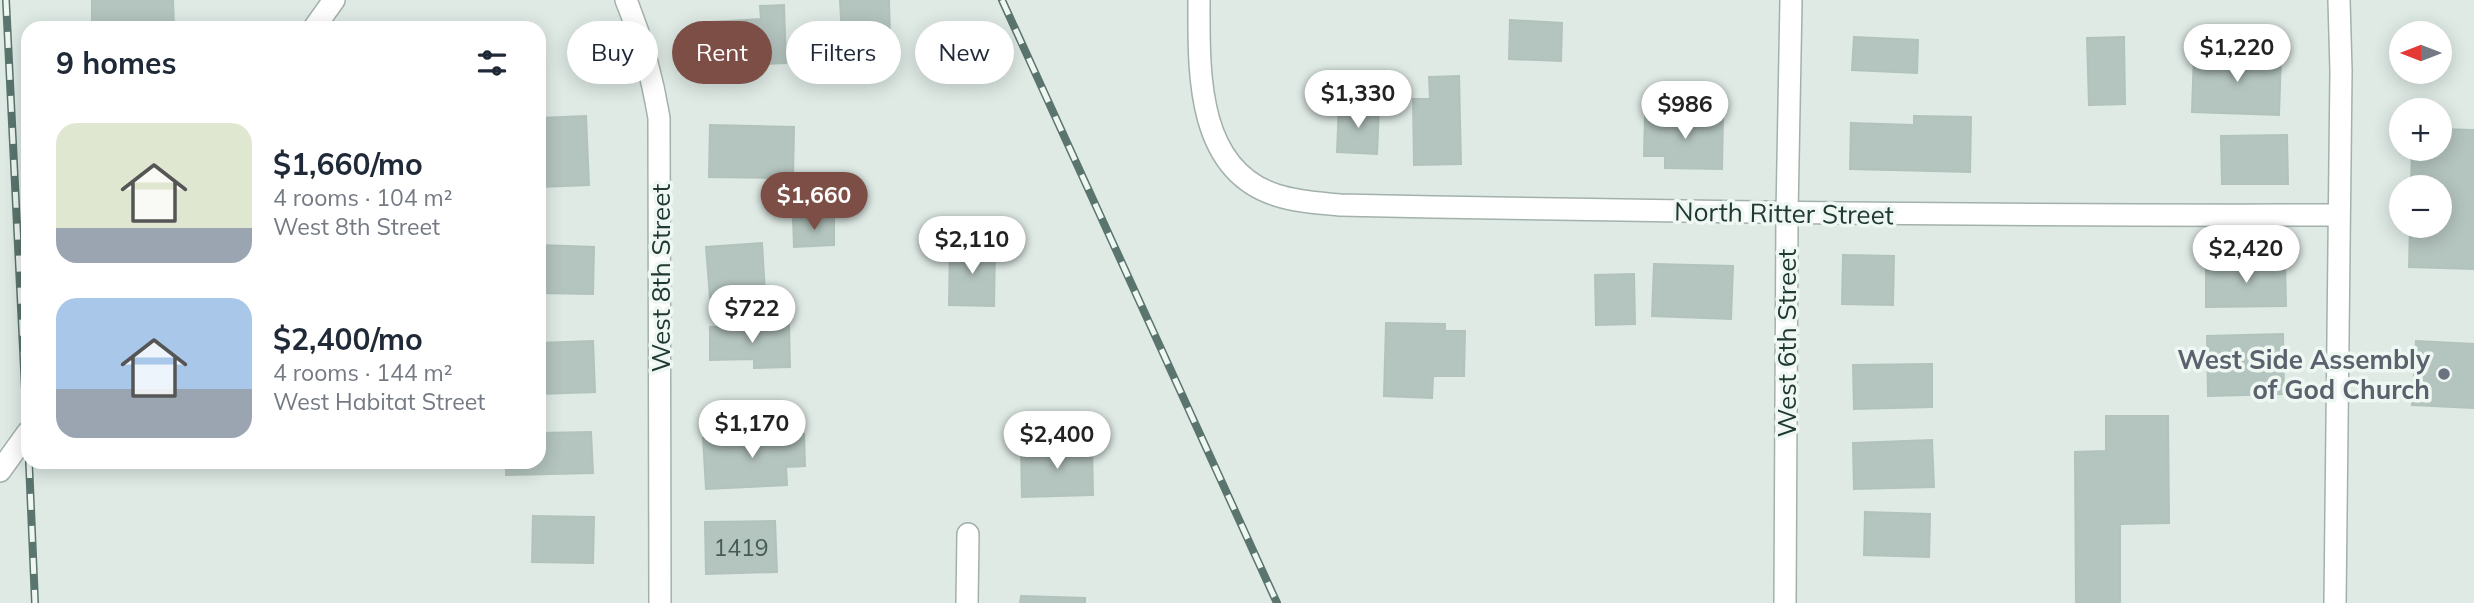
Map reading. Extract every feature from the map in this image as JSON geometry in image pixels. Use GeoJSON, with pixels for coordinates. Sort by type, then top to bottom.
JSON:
{"type":"FeatureCollection","features":[{"type":"Feature","properties":{"kind":"street"},"geometry":{"type":"LineString","coordinates":[[319,21],[334,0]]}},
{"type":"Feature","properties":{"kind":"street","name":"West 8th Street"},"geometry":{"type":"LineString","coordinates":[[626,0],[643,41],[659,118],[660,603]]}},
{"type":"Feature","properties":{"kind":"street","name":"North Ritter Street"},"geometry":{"type":"LineString","coordinates":[[1199,0],[1199,65],[1211,131],[1237,173],[1255,186],[1276,195],[1340,205],[1787,214],[2338,215]]}},
{"type":"Feature","properties":{"kind":"street","name":"West 6th Street"},"geometry":{"type":"LineString","coordinates":[[1784,603],[1791,0]]}},
{"type":"Feature","properties":{"kind":"street"},"geometry":{"type":"LineString","coordinates":[[2335,603],[2341,71],[2339,0]]}},
{"type":"Feature","properties":{"kind":"street"},"geometry":{"type":"LineString","coordinates":[[0,471],[21,442]]}},
{"type":"Feature","properties":{"kind":"street"},"geometry":{"type":"LineString","coordinates":[[967,603],[968,534]]}},
{"type":"Feature","properties":{"kind":"building"},"geometry":{"type":"Polygon","coordinates":[[[92,0],[173,0],[174,21],[92,21],[92,0]]]}},
{"type":"Feature","properties":{"kind":"building"},"geometry":{"type":"Polygon","coordinates":[[[840,0],[889,0],[890,21],[841,21],[840,0]]]}},
{"type":"Feature","properties":{"kind":"building"},"geometry":{"type":"Polygon","coordinates":[[[784,5],[786,63],[772,64],[772,21],[728,21],[761,19],[760,6],[784,5]]]}},
{"type":"Feature","properties":{"kind":"building"},"geometry":{"type":"Polygon","coordinates":[[[1510,20],[1562,23],[1561,61],[1509,59],[1510,20]]]}},
{"type":"Feature","properties":{"kind":"building"},"geometry":{"type":"Polygon","coordinates":[[[1854,37],[1918,40],[1917,73],[1852,70],[1854,37]]]}},
{"type":"Feature","properties":{"kind":"building"},"geometry":{"type":"Polygon","coordinates":[[[2124,37],[2125,104],[2089,105],[2087,38],[2124,37]]]}},
{"type":"Feature","properties":{"kind":"building"},"geometry":{"type":"Polygon","coordinates":[[[2194,52],[2281,55],[2279,115],[2192,112],[2194,52]]]}},
{"type":"Feature","properties":{"kind":"building"},"geometry":{"type":"Polygon","coordinates":[[[1459,76],[1461,164],[1414,165],[1413,99],[1430,99],[1429,77],[1459,76]]]}},
{"type":"Feature","properties":{"kind":"building"},"geometry":{"type":"Polygon","coordinates":[[[1339,105],[1379,107],[1377,154],[1337,152],[1339,105]]]}},
{"type":"Feature","properties":{"kind":"building"},"geometry":{"type":"Polygon","coordinates":[[[586,116],[589,185],[546,187],[546,118],[586,116]]]}},
{"type":"Feature","properties":{"kind":"building"},"geometry":{"type":"Polygon","coordinates":[[[1645,116],[1723,117],[1722,169],[1665,168],[1665,156],[1644,156],[1645,116]]]}},
{"type":"Feature","properties":{"kind":"building"},"geometry":{"type":"Polygon","coordinates":[[[1914,116],[1971,117],[1970,172],[1850,169],[1851,123],[1914,125],[1914,116]]]}},
{"type":"Feature","properties":{"kind":"building"},"geometry":{"type":"Polygon","coordinates":[[[710,125],[794,127],[793,178],[709,177],[710,125]]]}},
{"type":"Feature","properties":{"kind":"building"},"geometry":{"type":"Polygon","coordinates":[[[2452,129],[2474,130],[2474,269],[2409,267],[2410,238],[2452,238],[2452,175],[2411,175],[2412,161],[2452,161],[2452,129]]]}},
{"type":"Feature","properties":{"kind":"building"},"geometry":{"type":"Polygon","coordinates":[[[2287,135],[2288,184],[2222,184],[2221,136],[2287,135]]]}},
{"type":"Feature","properties":{"kind":"building"},"geometry":{"type":"Polygon","coordinates":[[[834,217],[834,245],[794,247],[793,218],[834,217]]]}},
{"type":"Feature","properties":{"kind":"building"},"geometry":{"type":"Polygon","coordinates":[[[762,243],[765,293],[710,298],[706,247],[762,243]]]}},
{"type":"Feature","properties":{"kind":"building"},"geometry":{"type":"Polygon","coordinates":[[[546,245],[594,247],[593,294],[546,293],[546,245]]]}},
{"type":"Feature","properties":{"kind":"building"},"geometry":{"type":"Polygon","coordinates":[[[950,245],[995,246],[994,306],[949,305],[950,245]]]}},
{"type":"Feature","properties":{"kind":"building"},"geometry":{"type":"Polygon","coordinates":[[[1843,255],[1894,256],[1893,305],[1842,304],[1843,255]]]}},
{"type":"Feature","properties":{"kind":"building"},"geometry":{"type":"Polygon","coordinates":[[[2285,262],[2286,306],[2206,307],[2206,263],[2285,262]]]}},
{"type":"Feature","properties":{"kind":"building"},"geometry":{"type":"Polygon","coordinates":[[[1654,264],[1733,266],[1731,319],[1652,316],[1654,264]]]}},
{"type":"Feature","properties":{"kind":"building"},"geometry":{"type":"Polygon","coordinates":[[[1634,274],[1635,324],[1596,325],[1595,275],[1634,274]]]}},
{"type":"Feature","properties":{"kind":"building"},"geometry":{"type":"Polygon","coordinates":[[[1386,323],[1445,324],[1445,331],[1465,331],[1464,376],[1433,376],[1432,398],[1384,396],[1386,323]]]}},
{"type":"Feature","properties":{"kind":"building"},"geometry":{"type":"Polygon","coordinates":[[[789,325],[790,367],[754,368],[754,359],[710,360],[710,327],[789,325]]]}},
{"type":"Feature","properties":{"kind":"building"},"geometry":{"type":"Polygon","coordinates":[[[2283,334],[2284,394],[2208,396],[2207,336],[2283,334]]]}},
{"type":"Feature","properties":{"kind":"building"},"geometry":{"type":"Polygon","coordinates":[[[593,341],[595,392],[546,394],[546,343],[593,341]]]}},
{"type":"Feature","properties":{"kind":"building","name":"West Side Assembly of God Church"},"geometry":{"type":"Polygon","coordinates":[[[2416,341],[2474,344],[2474,408],[2412,405],[2416,341]]]}},
{"type":"Feature","properties":{"kind":"building"},"geometry":{"type":"Polygon","coordinates":[[[1932,364],[1932,407],[1854,409],[1853,365],[1932,364]]]}},
{"type":"Feature","properties":{"kind":"building"},"geometry":{"type":"Polygon","coordinates":[[[2106,416],[2168,416],[2169,523],[2120,524],[2120,603],[2076,603],[2075,452],[2106,451],[2106,416]]]}},
{"type":"Feature","properties":{"kind":"building"},"geometry":{"type":"Polygon","coordinates":[[[591,432],[593,473],[506,475],[506,469],[546,469],[546,433],[591,432]]]}},
{"type":"Feature","properties":{"kind":"building"},"geometry":{"type":"Polygon","coordinates":[[[804,434],[805,466],[786,467],[787,485],[706,489],[703,438],[804,434]]]}},
{"type":"Feature","properties":{"kind":"building"},"geometry":{"type":"Polygon","coordinates":[[[1932,440],[1934,487],[1854,489],[1853,443],[1932,440]]]}},
{"type":"Feature","properties":{"kind":"building"},"geometry":{"type":"Polygon","coordinates":[[[1092,445],[1093,495],[1022,497],[1021,447],[1092,445]]]}},
{"type":"Feature","properties":{"kind":"building"},"geometry":{"type":"Polygon","coordinates":[[[1865,512],[1930,514],[1929,557],[1864,555],[1865,512]]]}},
{"type":"Feature","properties":{"kind":"building"},"geometry":{"type":"Polygon","coordinates":[[[533,516],[594,517],[593,563],[532,562],[533,516]]]}},
{"type":"Feature","properties":{"kind":"building"},"geometry":{"type":"Polygon","coordinates":[[[775,521],[777,572],[706,574],[705,522],[775,521]]]}},
{"type":"Feature","properties":{"kind":"building"},"geometry":{"type":"Polygon","coordinates":[[[1021,596],[1085,598],[1085,603],[1020,603],[1021,596]]]}},
{"type":"Feature","properties":{"kind":"railway"},"geometry":{"type":"LineString","coordinates":[[6,0],[21,308]]}},
{"type":"Feature","properties":{"kind":"railway"},"geometry":{"type":"LineString","coordinates":[[1002,0],[1277,603]]}},
{"type":"Feature","properties":{"kind":"railway"},"geometry":{"type":"LineString","coordinates":[[29,469],[35,603]]}},
{"type":"Feature","properties":{"kind":"place","name":"West Side Assembly of God Church"},"geometry":{"type":"Point","coordinates":[2444,374]}}]}
